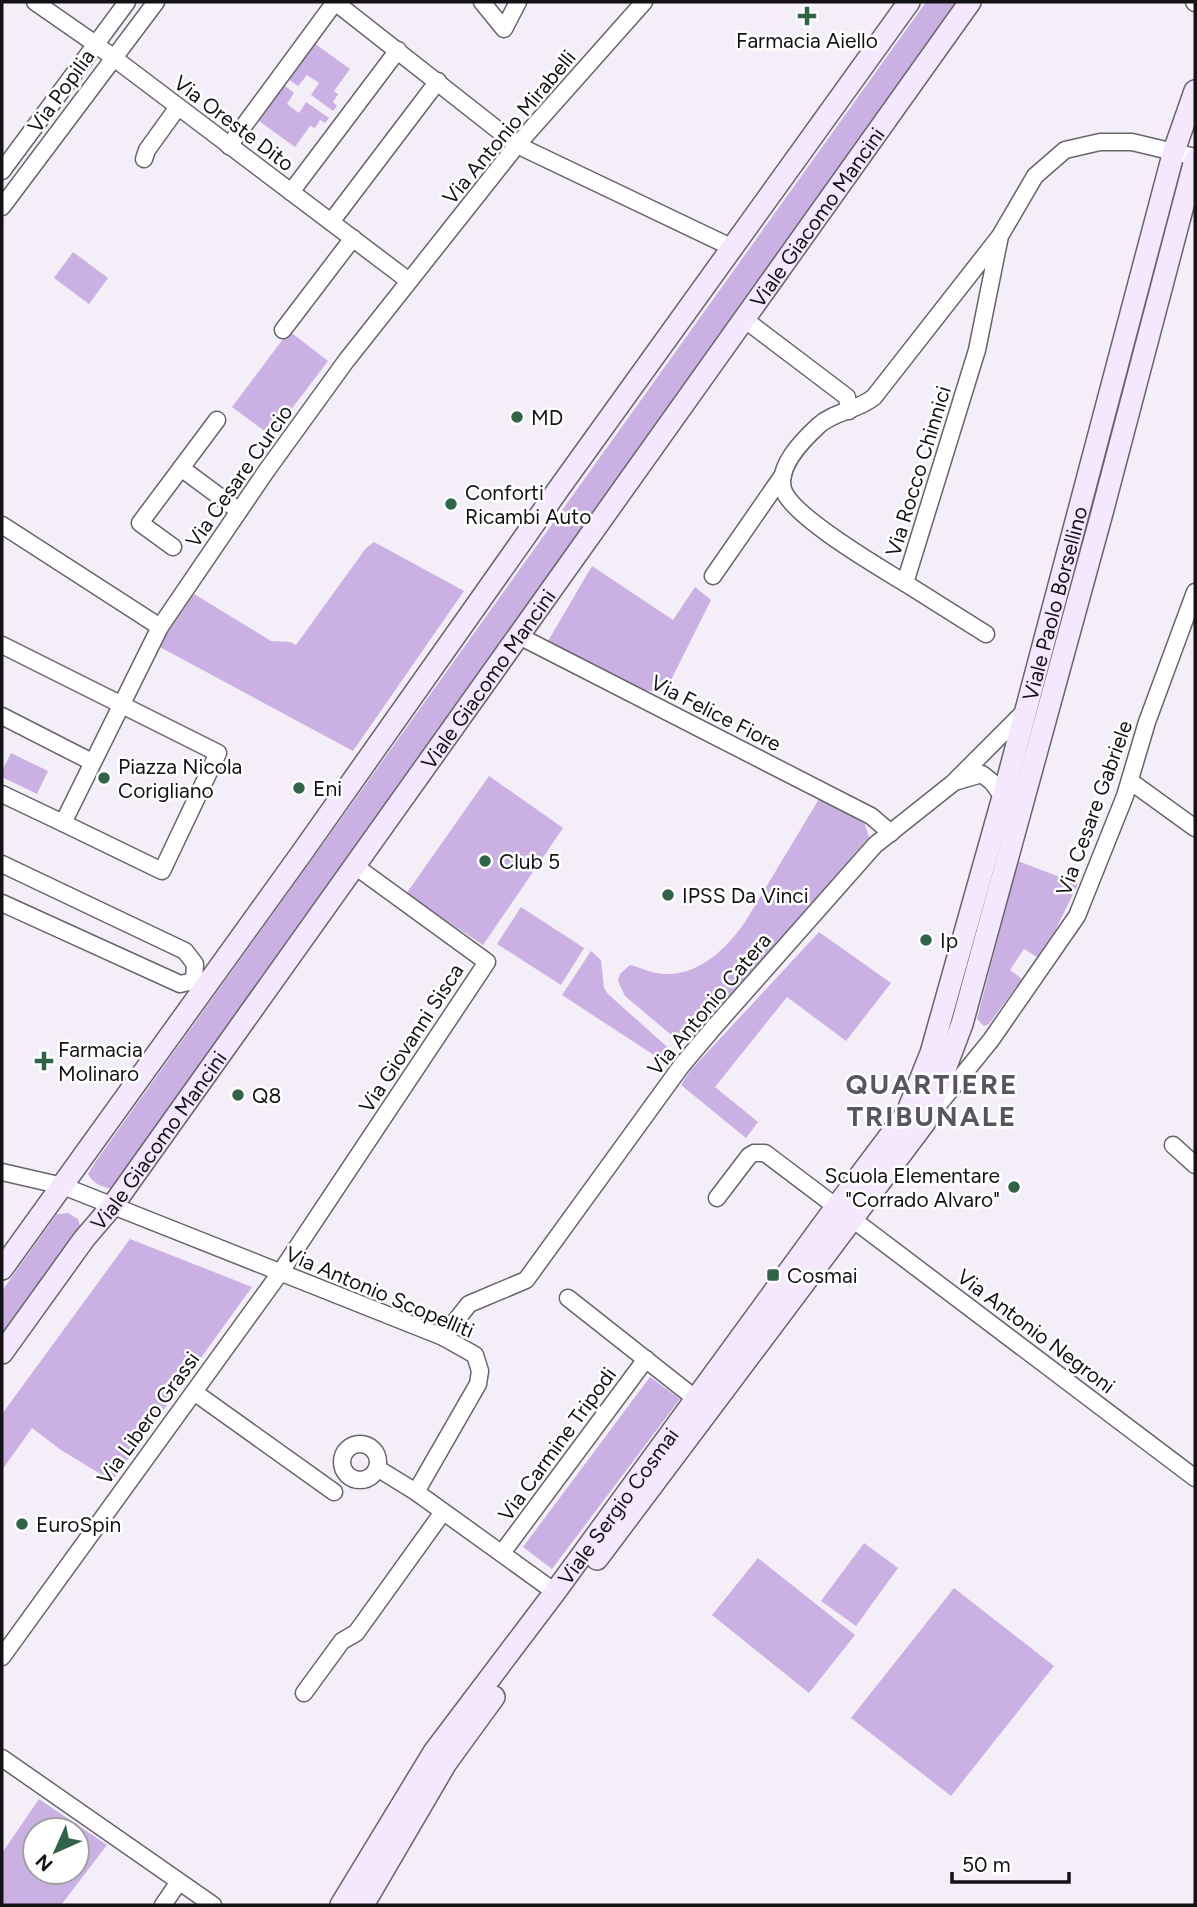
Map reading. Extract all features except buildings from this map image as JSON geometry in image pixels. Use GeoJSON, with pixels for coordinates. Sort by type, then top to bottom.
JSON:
{"type":"FeatureCollection","features":[{"type":"Feature","properties":{"kind":"street","name":"Via Oreste Dito"},"geometry":{"type":"LineString","coordinates":[[35,2],[113,57],[409,281]]}},
{"type":"Feature","properties":{"kind":"street","name":"Via Popilia"},"geometry":{"type":"LineString","coordinates":[[2,172],[94,43],[127,2]]}},
{"type":"Feature","properties":{"kind":"street","name":"Via Popilia"},"geometry":{"type":"LineString","coordinates":[[2,207],[156,2]]}},
{"type":"Feature","properties":{"kind":"street"},"geometry":{"type":"LineString","coordinates":[[229,146],[335,2],[517,145],[733,248]]}},
{"type":"Feature","properties":{"kind":"street"},"geometry":{"type":"LineString","coordinates":[[482,2],[504,29],[518,2]]}},
{"type":"Feature","properties":{"kind":"street","name":"Via Antonio Mirabelli"},"geometry":{"type":"LineString","coordinates":[[409,281],[517,145],[644,2]]}},
{"type":"Feature","properties":{"kind":"street","name":"Viale Giacomo Mancini"},"geometry":{"type":"LineString","coordinates":[[2,1353],[84,1239],[113,1206],[970,2]]}},
{"type":"Feature","properties":{"kind":"street"},"geometry":{"type":"LineString","coordinates":[[2,1269],[63,1186],[199,984],[733,248],[903,4]]}},
{"type":"Feature","properties":{"kind":"street"},"geometry":{"type":"LineString","coordinates":[[291,192],[398,50]]}},
{"type":"Feature","properties":{"kind":"street"},"geometry":{"type":"LineString","coordinates":[[331,222],[438,81]]}},
{"type":"Feature","properties":{"kind":"street","name":"Viale Paolo Borsellino"},"geometry":{"type":"LineString","coordinates":[[916,1118],[931,1053],[1027,708],[1174,151],[1195,91]]}},
{"type":"Feature","properties":{"kind":"street"},"geometry":{"type":"LineString","coordinates":[[144,159],[177,107]]}},
{"type":"Feature","properties":{"kind":"street","name":"Via Rocco Chinnici"},"geometry":{"type":"LineString","coordinates":[[1000,236],[977,350],[905,583],[836,539],[788,499],[783,488],[786,465],[817,427],[832,416],[863,406],[874,397],[1000,236],[1035,176],[1065,150],[1100,142],[1132,142],[1195,158]]}},
{"type":"Feature","properties":{"kind":"street","name":"Viale Paolo Borsellino"},"geometry":{"type":"LineString","coordinates":[[916,1118],[957,1039],[1102,513],[1195,158]]}},
{"type":"Feature","properties":{"kind":"street"},"geometry":{"type":"LineString","coordinates":[[283,330],[353,238]]}},
{"type":"Feature","properties":{"kind":"street","name":"Via Cesare Curcio"},"geometry":{"type":"LineString","coordinates":[[120,706],[160,627],[346,361],[409,281]]}},
{"type":"Feature","properties":{"kind":"street"},"geometry":{"type":"LineString","coordinates":[[744,319],[847,397],[849,411]]}},
{"type":"Feature","properties":{"kind":"street"},"geometry":{"type":"LineString","coordinates":[[173,548],[140,523],[217,420]]}},
{"type":"Feature","properties":{"kind":"street"},"geometry":{"type":"LineString","coordinates":[[181,468],[239,511]]}},
{"type":"Feature","properties":{"kind":"street"},"geometry":{"type":"LineString","coordinates":[[713,576],[783,475]]}},
{"type":"Feature","properties":{"kind":"street"},"geometry":{"type":"LineString","coordinates":[[2,525],[160,627]]}},
{"type":"Feature","properties":{"kind":"street"},"geometry":{"type":"LineString","coordinates":[[905,583],[986,634]]}},
{"type":"Feature","properties":{"kind":"street","name":"Via Cesare Gabriele"},"geometry":{"type":"LineString","coordinates":[[916,1118],[991,1040],[1077,916],[1130,781],[1147,722],[1195,592]]}},
{"type":"Feature","properties":{"kind":"street","name":"Via Felice Fiore"},"geometry":{"type":"LineString","coordinates":[[519,636],[871,816],[891,833]]}},
{"type":"Feature","properties":{"kind":"street"},"geometry":{"type":"LineString","coordinates":[[2,645],[218,753],[162,871],[2,794]]}},
{"type":"Feature","properties":{"kind":"street"},"geometry":{"type":"LineString","coordinates":[[63,823],[120,706]]}},
{"type":"Feature","properties":{"kind":"street","name":"Via Antonio Catera"},"geometry":{"type":"LineString","coordinates":[[443,1337],[469,1304],[526,1280],[681,1065],[875,845],[953,783],[1027,708]]}},
{"type":"Feature","properties":{"kind":"street"},"geometry":{"type":"LineString","coordinates":[[2,716],[92,762]]}},
{"type":"Feature","properties":{"kind":"street"},"geometry":{"type":"LineString","coordinates":[[953,783],[982,774],[1003,797]]}},
{"type":"Feature","properties":{"kind":"street"},"geometry":{"type":"LineString","coordinates":[[1130,781],[1195,828]]}},
{"type":"Feature","properties":{"kind":"street"},"geometry":{"type":"LineString","coordinates":[[2,864],[185,951],[195,964],[199,984]]}},
{"type":"Feature","properties":{"kind":"street","name":"Via Giovanni Sisca"},"geometry":{"type":"LineString","coordinates":[[280,1273],[487,961],[355,866]]}},
{"type":"Feature","properties":{"kind":"street"},"geometry":{"type":"LineString","coordinates":[[2,904],[180,984],[199,984]]}},
{"type":"Feature","properties":{"kind":"street"},"geometry":{"type":"LineString","coordinates":[[957,1039],[972,1045],[991,1040]]}},
{"type":"Feature","properties":{"kind":"street","name":"Viale Sergio Cosmai"},"geometry":{"type":"LineString","coordinates":[[341,1905],[434,1752],[555,1592],[695,1399],[916,1118]]}},
{"type":"Feature","properties":{"kind":"street"},"geometry":{"type":"LineString","coordinates":[[1173,1145],[1195,1165]]}},
{"type":"Feature","properties":{"kind":"street","name":"Via Antonio Negroni"},"geometry":{"type":"LineString","coordinates":[[717,1198],[749,1156],[759,1152],[771,1157],[1195,1478]]}},
{"type":"Feature","properties":{"kind":"street","name":"Via Antonio Scopelliti"},"geometry":{"type":"LineString","coordinates":[[2,1172],[63,1186],[443,1337],[475,1355],[480,1371],[478,1384],[416,1492]]}},
{"type":"Feature","properties":{"kind":"street","name":"Viale Sergio Cosmai"},"geometry":{"type":"LineString","coordinates":[[363,1905],[446,1763],[844,1211]]}},
{"type":"Feature","properties":{"kind":"street","name":"Via Libero Grassi"},"geometry":{"type":"LineString","coordinates":[[2,1657],[280,1273]]}},
{"type":"Feature","properties":{"kind":"street"},"geometry":{"type":"LineString","coordinates":[[568,1298],[695,1399]]}},
{"type":"Feature","properties":{"kind":"street","name":"Via Carmine Tripodi"},"geometry":{"type":"LineString","coordinates":[[502,1553],[646,1359]]}},
{"type":"Feature","properties":{"kind":"street"},"geometry":{"type":"LineString","coordinates":[[194,1392],[334,1492]]}},
{"type":"Feature","properties":{"kind":"street"},"geometry":{"type":"LineString","coordinates":[[377,1468],[416,1492],[555,1592]]}},
{"type":"Feature","properties":{"kind":"street"},"geometry":{"type":"LineString","coordinates":[[304,1693],[342,1641],[356,1633],[443,1511]]}},
{"type":"Feature","properties":{"kind":"street"},"geometry":{"type":"LineString","coordinates":[[2,1758],[212,1905]]}},
{"type":"Feature","properties":{"kind":"street"},"geometry":{"type":"LineString","coordinates":[[163,1905],[178,1883]]}},
{"type":"Feature","properties":{"kind":"shaded area"},"geometry":{"type":"Polygon","coordinates":[[[926,2],[965,2],[116,1189],[96,1183],[88,1174],[96,1161],[926,2]]]}},
{"type":"Feature","properties":{"kind":"shaded area"},"geometry":{"type":"Polygon","coordinates":[[[314,43],[350,69],[334,91],[338,94],[333,102],[337,106],[333,111],[311,95],[319,83],[307,75],[298,86],[288,79],[314,43]]]}},
{"type":"Feature","properties":{"kind":"shaded area"},"geometry":{"type":"Polygon","coordinates":[[[284,85],[294,93],[287,104],[299,113],[306,102],[329,118],[325,123],[320,120],[315,128],[310,126],[295,147],[259,121],[284,85]]]}},
{"type":"Feature","properties":{"kind":"shaded area"},"geometry":{"type":"Polygon","coordinates":[[[73,252],[108,278],[89,304],[54,278],[73,252]]]}},
{"type":"Feature","properties":{"kind":"shaded area"},"geometry":{"type":"Polygon","coordinates":[[[289,331],[328,361],[271,436],[232,407],[289,331]]]}},
{"type":"Feature","properties":{"kind":"shaded area"},"geometry":{"type":"Polygon","coordinates":[[[374,542],[464,591],[353,751],[158,646],[194,594],[271,641],[296,645],[366,548],[374,542]]]}},
{"type":"Feature","properties":{"kind":"shaded area"},"geometry":{"type":"Polygon","coordinates":[[[592,566],[673,620],[695,587],[711,600],[668,686],[658,693],[642,689],[548,641],[592,566]]]}},
{"type":"Feature","properties":{"kind":"shaded area"},"geometry":{"type":"Polygon","coordinates":[[[11,753],[48,771],[37,794],[2,777],[2,771],[11,753]]]}},
{"type":"Feature","properties":{"kind":"shaded area","name":"Club 5"},"geometry":{"type":"Polygon","coordinates":[[[489,776],[563,828],[483,945],[406,894],[489,776]]]}},
{"type":"Feature","properties":{"kind":"shaded area"},"geometry":{"type":"Polygon","coordinates":[[[819,799],[864,822],[869,837],[692,1041],[684,1041],[682,1044],[625,996],[618,981],[620,974],[630,965],[657,973],[684,972],[708,961],[719,952],[745,922],[819,799]]]}},
{"type":"Feature","properties":{"kind":"shaded area"},"geometry":{"type":"Polygon","coordinates":[[[1018,861],[1078,884],[1055,931],[1037,957],[1024,949],[1010,970],[1022,979],[989,1024],[984,1026],[977,1019],[1018,861]]]}},
{"type":"Feature","properties":{"kind":"shaded area"},"geometry":{"type":"Polygon","coordinates":[[[521,907],[584,948],[561,985],[497,944],[521,907]]]}},
{"type":"Feature","properties":{"kind":"shaded area"},"geometry":{"type":"Polygon","coordinates":[[[819,932],[891,983],[846,1041],[787,997],[715,1087],[758,1122],[746,1138],[681,1085],[690,1071],[819,932]]]}},
{"type":"Feature","properties":{"kind":"shaded area"},"geometry":{"type":"Polygon","coordinates":[[[591,951],[601,960],[604,988],[608,994],[674,1053],[666,1063],[562,995],[591,951]]]}},
{"type":"Feature","properties":{"kind":"shaded area"},"geometry":{"type":"Polygon","coordinates":[[[68,1213],[78,1219],[81,1229],[2,1340],[2,1291],[57,1214],[68,1213]]]}},
{"type":"Feature","properties":{"kind":"shaded area"},"geometry":{"type":"Polygon","coordinates":[[[130,1239],[252,1287],[112,1481],[61,1450],[32,1428],[2,1470],[2,1414],[130,1239]]]}},
{"type":"Feature","properties":{"kind":"shaded area"},"geometry":{"type":"Polygon","coordinates":[[[650,1377],[680,1399],[552,1569],[523,1547],[650,1377]]]}},
{"type":"Feature","properties":{"kind":"shaded area"},"geometry":{"type":"Polygon","coordinates":[[[864,1543],[898,1568],[856,1626],[821,1601],[864,1543]]]}},
{"type":"Feature","properties":{"kind":"shaded area"},"geometry":{"type":"Polygon","coordinates":[[[758,1558],[855,1635],[809,1693],[712,1615],[758,1558]]]}},
{"type":"Feature","properties":{"kind":"shaded area"},"geometry":{"type":"Polygon","coordinates":[[[954,1588],[1054,1666],[951,1796],[851,1718],[954,1588]]]}},
{"type":"Feature","properties":{"kind":"shaded area"},"geometry":{"type":"Polygon","coordinates":[[[39,1799],[64,1816],[27,1816],[39,1799]]]}},
{"type":"Feature","properties":{"kind":"shaded area"},"geometry":{"type":"Polygon","coordinates":[[[21,1825],[21,1886],[76,1886],[61,1905],[2,1905],[2,1853],[21,1825]]]}},
{"type":"Feature","properties":{"kind":"shaded area"},"geometry":{"type":"Polygon","coordinates":[[[91,1834],[107,1845],[91,1866],[91,1834]]]}},
{"type":"Feature","properties":{"kind":"place","name":"Farmacia Aiello"},"geometry":{"type":"Point","coordinates":[807,16]}},
{"type":"Feature","properties":{"kind":"place","name":"MD"},"geometry":{"type":"Point","coordinates":[517,417]}},
{"type":"Feature","properties":{"kind":"place","name":"Conforti Ricambi Auto"},"geometry":{"type":"Point","coordinates":[451,504]}},
{"type":"Feature","properties":{"kind":"place","name":"Piazza Nicola Corigliano"},"geometry":{"type":"Point","coordinates":[104,778]}},
{"type":"Feature","properties":{"kind":"place","name":"Eni"},"geometry":{"type":"Point","coordinates":[299,788]}},
{"type":"Feature","properties":{"kind":"place","name":"Club 5"},"geometry":{"type":"Point","coordinates":[485,861]}},
{"type":"Feature","properties":{"kind":"place","name":"IPSS Da Vinci"},"geometry":{"type":"Point","coordinates":[668,895]}},
{"type":"Feature","properties":{"kind":"place","name":"Ip"},"geometry":{"type":"Point","coordinates":[926,940]}},
{"type":"Feature","properties":{"kind":"place","name":"Farmacia Molinaro"},"geometry":{"type":"Point","coordinates":[44,1061]}},
{"type":"Feature","properties":{"kind":"place","name":"Q8"},"geometry":{"type":"Point","coordinates":[238,1095]}},
{"type":"Feature","properties":{"kind":"place","name":"Scuola Elementare \"Corrado Alvaro\""},"geometry":{"type":"Point","coordinates":[1014,1187]}},
{"type":"Feature","properties":{"kind":"place","name":"Cosmai"},"geometry":{"type":"Point","coordinates":[773,1275]}},
{"type":"Feature","properties":{"kind":"place","name":"EuroSpin"},"geometry":{"type":"Point","coordinates":[22,1524]}},
{"type":"Feature","properties":{"kind":"district","name":"QUARTIERE TRIBUNALE"},"geometry":{"type":"Point","coordinates":[932,1100]}}]}
